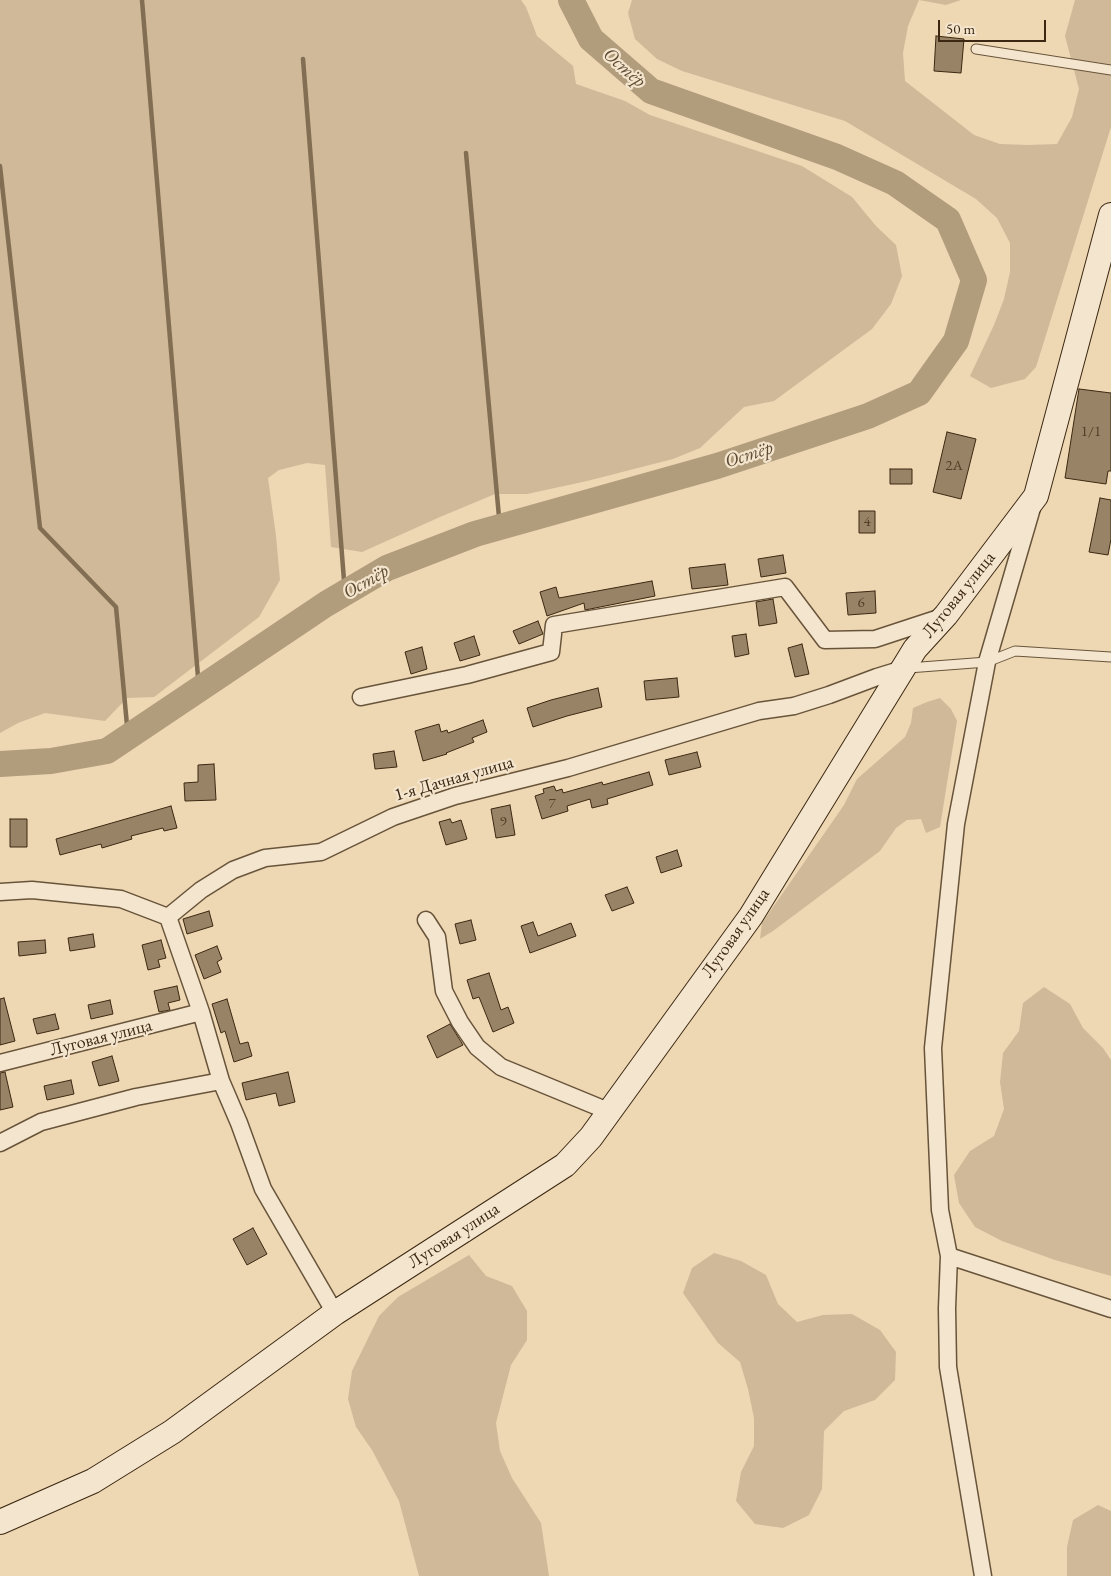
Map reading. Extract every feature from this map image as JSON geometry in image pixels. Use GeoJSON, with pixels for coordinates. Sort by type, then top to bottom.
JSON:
{"type":"FeatureCollection","features":[{"type":"Feature","properties":{"kind":"street","name":"Луговая улица"},"geometry":{"type":"LineString","coordinates":[[0,1522],[93,1481],[172,1432],[335,1313],[565,1165],[591,1137],[750,916],[915,649],[946,615],[1036,496],[1111,215]]}},
{"type":"Feature","properties":{"kind":"street"},"geometry":{"type":"LineString","coordinates":[[983,1576],[948,1367],[947,1308],[949,1256],[940,1210],[933,1048],[956,824],[987,662],[1036,496]]}},
{"type":"Feature","properties":{"kind":"street"},"geometry":{"type":"LineString","coordinates":[[361,697],[467,674],[551,652],[554,625],[785,587],[825,640],[875,639],[946,615]]}},
{"type":"Feature","properties":{"kind":"street","name":"1-я Дачная улица"},"geometry":{"type":"LineString","coordinates":[[168,917],[201,890],[233,870],[265,858],[321,852],[393,818],[455,796],[568,768],[702,729],[759,710],[794,706],[903,668]]}},
{"type":"Feature","properties":{"kind":"street"},"geometry":{"type":"LineString","coordinates":[[0,892],[32,890],[121,899],[168,917],[201,1012],[221,1081],[239,1123],[263,1189],[335,1313]]}},
{"type":"Feature","properties":{"kind":"street"},"geometry":{"type":"LineString","coordinates":[[426,920],[437,937],[444,991],[460,1022],[477,1047],[500,1068],[608,1111]]}},
{"type":"Feature","properties":{"kind":"street","name":"Луговая улица"},"geometry":{"type":"LineString","coordinates":[[0,1063],[201,1012]]}},
{"type":"Feature","properties":{"kind":"street"},"geometry":{"type":"LineString","coordinates":[[0,1143],[41,1122],[136,1097],[221,1081]]}},
{"type":"Feature","properties":{"kind":"street"},"geometry":{"type":"LineString","coordinates":[[949,1256],[1111,1309]]}},
{"type":"Feature","properties":{"kind":"lane"},"geometry":{"type":"LineString","coordinates":[[976,50],[1111,70]]}},
{"type":"Feature","properties":{"kind":"lane"},"geometry":{"type":"LineString","coordinates":[[903,668],[987,662],[1015,651],[1111,657]]}},
{"type":"Feature","properties":{"kind":"shaded area"},"geometry":{"type":"Polygon","coordinates":[[[0,0],[521,0],[526,7],[537,36],[573,66],[576,84],[625,101],[650,115],[802,166],[852,197],[876,226],[896,245],[902,276],[891,304],[872,329],[774,401],[744,407],[700,448],[673,459],[527,494],[495,494],[362,552],[331,547],[325,465],[307,463],[279,470],[268,478],[280,580],[259,617],[154,697],[127,698],[105,721],[45,713],[18,723],[0,733],[0,0]]]}},
{"type":"Feature","properties":{"kind":"shaded area"},"geometry":{"type":"Polygon","coordinates":[[[632,0],[919,0],[908,26],[903,53],[905,81],[974,135],[1000,144],[1028,145],[1057,144],[1072,117],[1079,89],[1065,36],[1075,0],[1111,0],[1111,127],[1036,367],[1025,379],[991,388],[970,376],[1004,299],[1010,272],[1010,243],[997,218],[976,199],[845,121],[682,71],[657,59],[635,39],[628,13],[632,0]]]}},
{"type":"Feature","properties":{"kind":"shaded area"},"geometry":{"type":"Polygon","coordinates":[[[919,0],[961,0],[946,5],[919,0]]]}},
{"type":"Feature","properties":{"kind":"shaded area"},"geometry":{"type":"Polygon","coordinates":[[[940,698],[951,709],[957,721],[940,827],[926,833],[921,819],[907,820],[896,828],[880,851],[760,939],[762,923],[844,805],[857,779],[905,737],[911,723],[913,708],[940,698]]]}},
{"type":"Feature","properties":{"kind":"shaded area"},"geometry":{"type":"Polygon","coordinates":[[[1044,987],[1070,1004],[1083,1028],[1103,1048],[1111,1060],[1111,1276],[1055,1260],[1002,1241],[975,1227],[959,1203],[954,1175],[970,1151],[994,1136],[1004,1109],[1000,1082],[1003,1053],[1019,1031],[1023,1003],[1044,987]]]}},
{"type":"Feature","properties":{"kind":"shaded area"},"geometry":{"type":"Polygon","coordinates":[[[714,1253],[741,1261],[766,1275],[778,1304],[797,1322],[823,1315],[852,1314],[880,1330],[896,1352],[895,1380],[875,1400],[844,1411],[824,1431],[822,1489],[809,1515],[783,1528],[755,1524],[736,1501],[741,1472],[754,1446],[754,1418],[748,1389],[740,1362],[718,1343],[683,1293],[692,1268],[714,1253]]]}},
{"type":"Feature","properties":{"kind":"shaded area"},"geometry":{"type":"Polygon","coordinates":[[[469,1255],[486,1276],[512,1286],[527,1311],[527,1340],[511,1365],[496,1423],[500,1451],[512,1478],[541,1523],[549,1576],[419,1576],[399,1501],[372,1450],[356,1427],[348,1399],[352,1371],[379,1316],[398,1297],[469,1255]]]}},
{"type":"Feature","properties":{"kind":"shaded area"},"geometry":{"type":"Polygon","coordinates":[[[1098,1505],[1111,1511],[1111,1576],[1067,1576],[1067,1547],[1073,1520],[1098,1505]]]}},
{"type":"Feature","properties":{"kind":"building"},"geometry":{"type":"Polygon","coordinates":[[[936,36],[964,39],[961,73],[934,71],[936,36]]]}},
{"type":"Feature","properties":{"kind":"building"},"geometry":{"type":"Polygon","coordinates":[[[1079,389],[1111,393],[1111,471],[1108,471],[1106,484],[1065,478],[1079,389]]]}},
{"type":"Feature","properties":{"kind":"building"},"geometry":{"type":"Polygon","coordinates":[[[947,432],[976,439],[961,499],[933,492],[947,432]]]}},
{"type":"Feature","properties":{"kind":"building"},"geometry":{"type":"Polygon","coordinates":[[[890,469],[912,469],[912,484],[890,484],[890,469]]]}},
{"type":"Feature","properties":{"kind":"building"},"geometry":{"type":"Polygon","coordinates":[[[1100,498],[1111,500],[1111,539],[1108,555],[1089,552],[1100,498]]]}},
{"type":"Feature","properties":{"kind":"building"},"geometry":{"type":"Polygon","coordinates":[[[859,511],[875,511],[875,533],[859,533],[859,511]]]}},
{"type":"Feature","properties":{"kind":"building"},"geometry":{"type":"Polygon","coordinates":[[[783,555],[786,573],[761,577],[758,559],[783,555]]]}},
{"type":"Feature","properties":{"kind":"building"},"geometry":{"type":"Polygon","coordinates":[[[725,564],[728,585],[692,589],[689,568],[725,564]]]}},
{"type":"Feature","properties":{"kind":"building"},"geometry":{"type":"Polygon","coordinates":[[[652,581],[655,596],[585,610],[584,603],[547,616],[540,592],[556,587],[559,598],[652,581]]]}},
{"type":"Feature","properties":{"kind":"building"},"geometry":{"type":"Polygon","coordinates":[[[875,591],[876,613],[848,615],[846,593],[875,591]]]}},
{"type":"Feature","properties":{"kind":"building"},"geometry":{"type":"Polygon","coordinates":[[[773,599],[777,623],[759,626],[756,602],[773,599]]]}},
{"type":"Feature","properties":{"kind":"building"},"geometry":{"type":"Polygon","coordinates":[[[538,621],[543,634],[519,644],[513,631],[538,621]]]}},
{"type":"Feature","properties":{"kind":"building"},"geometry":{"type":"Polygon","coordinates":[[[746,634],[749,654],[735,657],[732,636],[746,634]]]}},
{"type":"Feature","properties":{"kind":"building"},"geometry":{"type":"Polygon","coordinates":[[[474,636],[480,655],[460,661],[454,643],[474,636]]]}},
{"type":"Feature","properties":{"kind":"building"},"geometry":{"type":"Polygon","coordinates":[[[802,644],[809,674],[795,677],[788,648],[802,644]]]}},
{"type":"Feature","properties":{"kind":"building"},"geometry":{"type":"Polygon","coordinates":[[[422,647],[427,669],[411,674],[405,652],[422,647]]]}},
{"type":"Feature","properties":{"kind":"building"},"geometry":{"type":"Polygon","coordinates":[[[677,678],[679,697],[646,700],[644,681],[677,678]]]}},
{"type":"Feature","properties":{"kind":"building"},"geometry":{"type":"Polygon","coordinates":[[[598,688],[602,707],[533,727],[527,708],[598,688]]]}},
{"type":"Feature","properties":{"kind":"building"},"geometry":{"type":"Polygon","coordinates":[[[483,720],[487,732],[472,738],[474,742],[447,754],[423,761],[415,731],[439,724],[441,732],[447,730],[448,733],[483,720]]]}},
{"type":"Feature","properties":{"kind":"building"},"geometry":{"type":"Polygon","coordinates":[[[394,751],[397,767],[375,769],[373,754],[394,751]]]}},
{"type":"Feature","properties":{"kind":"building"},"geometry":{"type":"Polygon","coordinates":[[[697,752],[701,767],[669,775],[665,760],[697,752]]]}},
{"type":"Feature","properties":{"kind":"building"},"geometry":{"type":"Polygon","coordinates":[[[214,764],[216,800],[185,801],[184,783],[198,782],[198,765],[214,764]]]}},
{"type":"Feature","properties":{"kind":"building"},"geometry":{"type":"Polygon","coordinates":[[[649,772],[653,785],[607,799],[608,804],[592,808],[590,799],[567,806],[568,811],[542,819],[535,796],[544,793],[543,789],[554,786],[556,791],[562,789],[563,793],[602,782],[603,785],[649,772]]]}},
{"type":"Feature","properties":{"kind":"building"},"geometry":{"type":"Polygon","coordinates":[[[510,805],[515,835],[496,838],[491,809],[510,805]]]}},
{"type":"Feature","properties":{"kind":"building"},"geometry":{"type":"Polygon","coordinates":[[[171,806],[177,828],[164,831],[163,828],[131,836],[132,839],[102,848],[101,844],[60,855],[56,839],[171,806]]]}},
{"type":"Feature","properties":{"kind":"building"},"geometry":{"type":"Polygon","coordinates":[[[10,819],[27,819],[27,847],[10,847],[10,819]]]}},
{"type":"Feature","properties":{"kind":"building"},"geometry":{"type":"Polygon","coordinates":[[[450,819],[452,823],[461,820],[467,839],[446,845],[439,822],[450,819]]]}},
{"type":"Feature","properties":{"kind":"building"},"geometry":{"type":"Polygon","coordinates":[[[677,850],[682,866],[661,873],[656,857],[677,850]]]}},
{"type":"Feature","properties":{"kind":"building"},"geometry":{"type":"Polygon","coordinates":[[[627,887],[634,903],[612,911],[605,895],[627,887]]]}},
{"type":"Feature","properties":{"kind":"building"},"geometry":{"type":"Polygon","coordinates":[[[209,911],[213,926],[187,934],[183,919],[209,911]]]}},
{"type":"Feature","properties":{"kind":"building"},"geometry":{"type":"Polygon","coordinates":[[[471,920],[476,940],[460,944],[455,924],[471,920]]]}},
{"type":"Feature","properties":{"kind":"building"},"geometry":{"type":"Polygon","coordinates":[[[533,922],[538,936],[571,923],[576,936],[530,953],[521,926],[533,922]]]}},
{"type":"Feature","properties":{"kind":"building"},"geometry":{"type":"Polygon","coordinates":[[[93,934],[95,947],[70,951],[68,938],[93,934]]]}},
{"type":"Feature","properties":{"kind":"building"},"geometry":{"type":"Polygon","coordinates":[[[45,940],[46,953],[19,956],[18,942],[45,940]]]}},
{"type":"Feature","properties":{"kind":"building"},"geometry":{"type":"Polygon","coordinates":[[[161,940],[166,958],[158,960],[160,967],[148,970],[142,945],[161,940]]]}},
{"type":"Feature","properties":{"kind":"building"},"geometry":{"type":"Polygon","coordinates":[[[217,946],[222,959],[217,962],[221,972],[204,979],[195,955],[217,946]]]}},
{"type":"Feature","properties":{"kind":"building"},"geometry":{"type":"Polygon","coordinates":[[[489,973],[501,1010],[508,1007],[514,1023],[493,1032],[479,997],[473,999],[467,980],[489,973]]]}},
{"type":"Feature","properties":{"kind":"building"},"geometry":{"type":"Polygon","coordinates":[[[177,986],[180,1000],[168,1003],[170,1010],[159,1012],[154,991],[177,986]]]}},
{"type":"Feature","properties":{"kind":"building"},"geometry":{"type":"Polygon","coordinates":[[[4,998],[15,1041],[0,1045],[0,999],[4,998]]]}},
{"type":"Feature","properties":{"kind":"building"},"geometry":{"type":"Polygon","coordinates":[[[227,999],[240,1044],[248,1042],[252,1056],[234,1062],[225,1031],[221,1033],[212,1004],[227,999]]]}},
{"type":"Feature","properties":{"kind":"building"},"geometry":{"type":"Polygon","coordinates":[[[110,1000],[113,1014],[91,1019],[88,1005],[110,1000]]]}},
{"type":"Feature","properties":{"kind":"building"},"geometry":{"type":"Polygon","coordinates":[[[55,1014],[59,1029],[37,1034],[33,1019],[55,1014]]]}},
{"type":"Feature","properties":{"kind":"building"},"geometry":{"type":"Polygon","coordinates":[[[450,1024],[463,1045],[437,1058],[427,1036],[450,1024]]]}},
{"type":"Feature","properties":{"kind":"building"},"geometry":{"type":"Polygon","coordinates":[[[112,1056],[119,1081],[99,1086],[92,1062],[112,1056]]]}},
{"type":"Feature","properties":{"kind":"building"},"geometry":{"type":"Polygon","coordinates":[[[5,1072],[13,1107],[0,1110],[0,1073],[5,1072]]]}},
{"type":"Feature","properties":{"kind":"building"},"geometry":{"type":"Polygon","coordinates":[[[288,1072],[295,1102],[279,1106],[276,1093],[246,1100],[242,1083],[288,1072]]]}},
{"type":"Feature","properties":{"kind":"building"},"geometry":{"type":"Polygon","coordinates":[[[71,1080],[74,1094],[47,1100],[44,1086],[71,1080]]]}},
{"type":"Feature","properties":{"kind":"building"},"geometry":{"type":"Polygon","coordinates":[[[253,1228],[267,1254],[247,1265],[233,1239],[253,1228]]]}},
{"type":"Feature","properties":{"kind":"waterway"},"geometry":{"type":"LineString","coordinates":[[142,0],[199,689]]}},
{"type":"Feature","properties":{"kind":"waterway","name":"Остёр"},"geometry":{"type":"LineString","coordinates":[[0,764],[51,761],[107,751],[326,604],[387,568],[475,534],[717,466],[868,416],[919,393],[956,341],[974,280],[948,220],[895,183],[837,157],[651,91],[591,39],[571,0]]}},
{"type":"Feature","properties":{"kind":"waterway"},"geometry":{"type":"LineString","coordinates":[[303,59],[345,593]]}},
{"type":"Feature","properties":{"kind":"waterway"},"geometry":{"type":"LineString","coordinates":[[466,153],[500,528]]}},
{"type":"Feature","properties":{"kind":"waterway"},"geometry":{"type":"LineString","coordinates":[[0,166],[40,528],[116,607],[128,736]]}}]}
